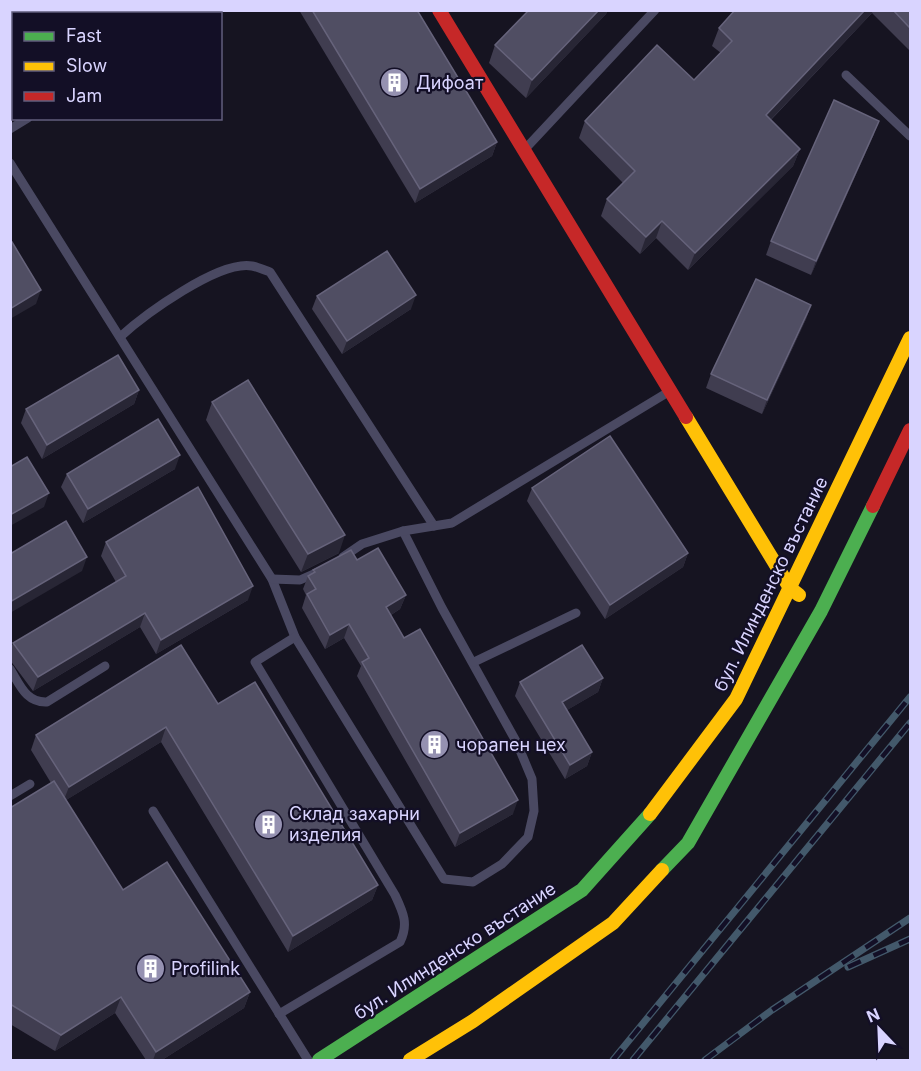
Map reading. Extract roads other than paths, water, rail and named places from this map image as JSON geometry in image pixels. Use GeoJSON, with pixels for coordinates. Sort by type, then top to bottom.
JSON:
{"type":"FeatureCollection","features":[{"type":"Feature","properties":{"kind":"main road"},"geometry":{"type":"LineString","coordinates":[[439,10],[672,390],[790,588],[821,611]]}},
{"type":"Feature","properties":{"kind":"main road","name":"бул. Илинденско въстание"},"geometry":{"type":"LineString","coordinates":[[319,1060],[582,890],[663,800],[736,699],[910,338]]}},
{"type":"Feature","properties":{"kind":"main road"},"geometry":{"type":"LineString","coordinates":[[410,1060],[473,1021],[613,923],[688,843],[821,611],[910,430]]}},
{"type":"Feature","properties":{"kind":"lane"},"geometry":{"type":"LineString","coordinates":[[525,150],[655,10]]}},
{"type":"Feature","properties":{"kind":"lane"},"geometry":{"type":"LineString","coordinates":[[846,75],[910,136]]}},
{"type":"Feature","properties":{"kind":"lane"},"geometry":{"type":"LineString","coordinates":[[10,129],[25,120]]}},
{"type":"Feature","properties":{"kind":"lane"},"geometry":{"type":"LineString","coordinates":[[10,163],[272,579],[295,637],[444,879],[473,882],[502,864],[528,837],[534,812],[532,779],[517,743],[442,608],[403,531]]}},
{"type":"Feature","properties":{"kind":"lane"},"geometry":{"type":"LineString","coordinates":[[120,337],[151,310],[228,269],[251,265],[270,272],[434,526]]}},
{"type":"Feature","properties":{"kind":"lane"},"geometry":{"type":"LineString","coordinates":[[272,579],[300,580],[329,566],[362,544],[403,531],[452,523],[672,390]]}},
{"type":"Feature","properties":{"kind":"lane"},"geometry":{"type":"LineString","coordinates":[[474,662],[576,613]]}},
{"type":"Feature","properties":{"kind":"lane"},"geometry":{"type":"LineString","coordinates":[[279,1014],[400,942],[406,930],[404,913],[395,895],[255,662],[295,637]]}},
{"type":"Feature","properties":{"kind":"lane"},"geometry":{"type":"LineString","coordinates":[[10,669],[28,699],[47,702],[105,666]]}},
{"type":"Feature","properties":{"kind":"lane"},"geometry":{"type":"LineString","coordinates":[[10,796],[30,784]]}},
{"type":"Feature","properties":{"kind":"lane"},"geometry":{"type":"LineString","coordinates":[[153,811],[308,1060]]}},
{"type":"Feature","properties":{"kind":"railway"},"geometry":{"type":"LineString","coordinates":[[613,1060],[910,697]]}},
{"type":"Feature","properties":{"kind":"railway"},"geometry":{"type":"LineString","coordinates":[[633,1060],[910,723]]}},
{"type":"Feature","properties":{"kind":"railway"},"geometry":{"type":"LineString","coordinates":[[705,1060],[772,1010],[910,918]]}},
{"type":"Feature","properties":{"kind":"railway"},"geometry":{"type":"LineString","coordinates":[[848,967],[910,939]]}},
{"type":"Feature","properties":{"kind":"place","name":"Дифоат"},"geometry":{"type":"Point","coordinates":[395,83]}},
{"type":"Feature","properties":{"kind":"place","name":"чорапен цех"},"geometry":{"type":"Point","coordinates":[435,745]}},
{"type":"Feature","properties":{"kind":"place","name":"Склад захарни изделия"},"geometry":{"type":"Point","coordinates":[268,824]}},
{"type":"Feature","properties":{"kind":"place","name":"Profilink"},"geometry":{"type":"Point","coordinates":[150,969]}}]}
